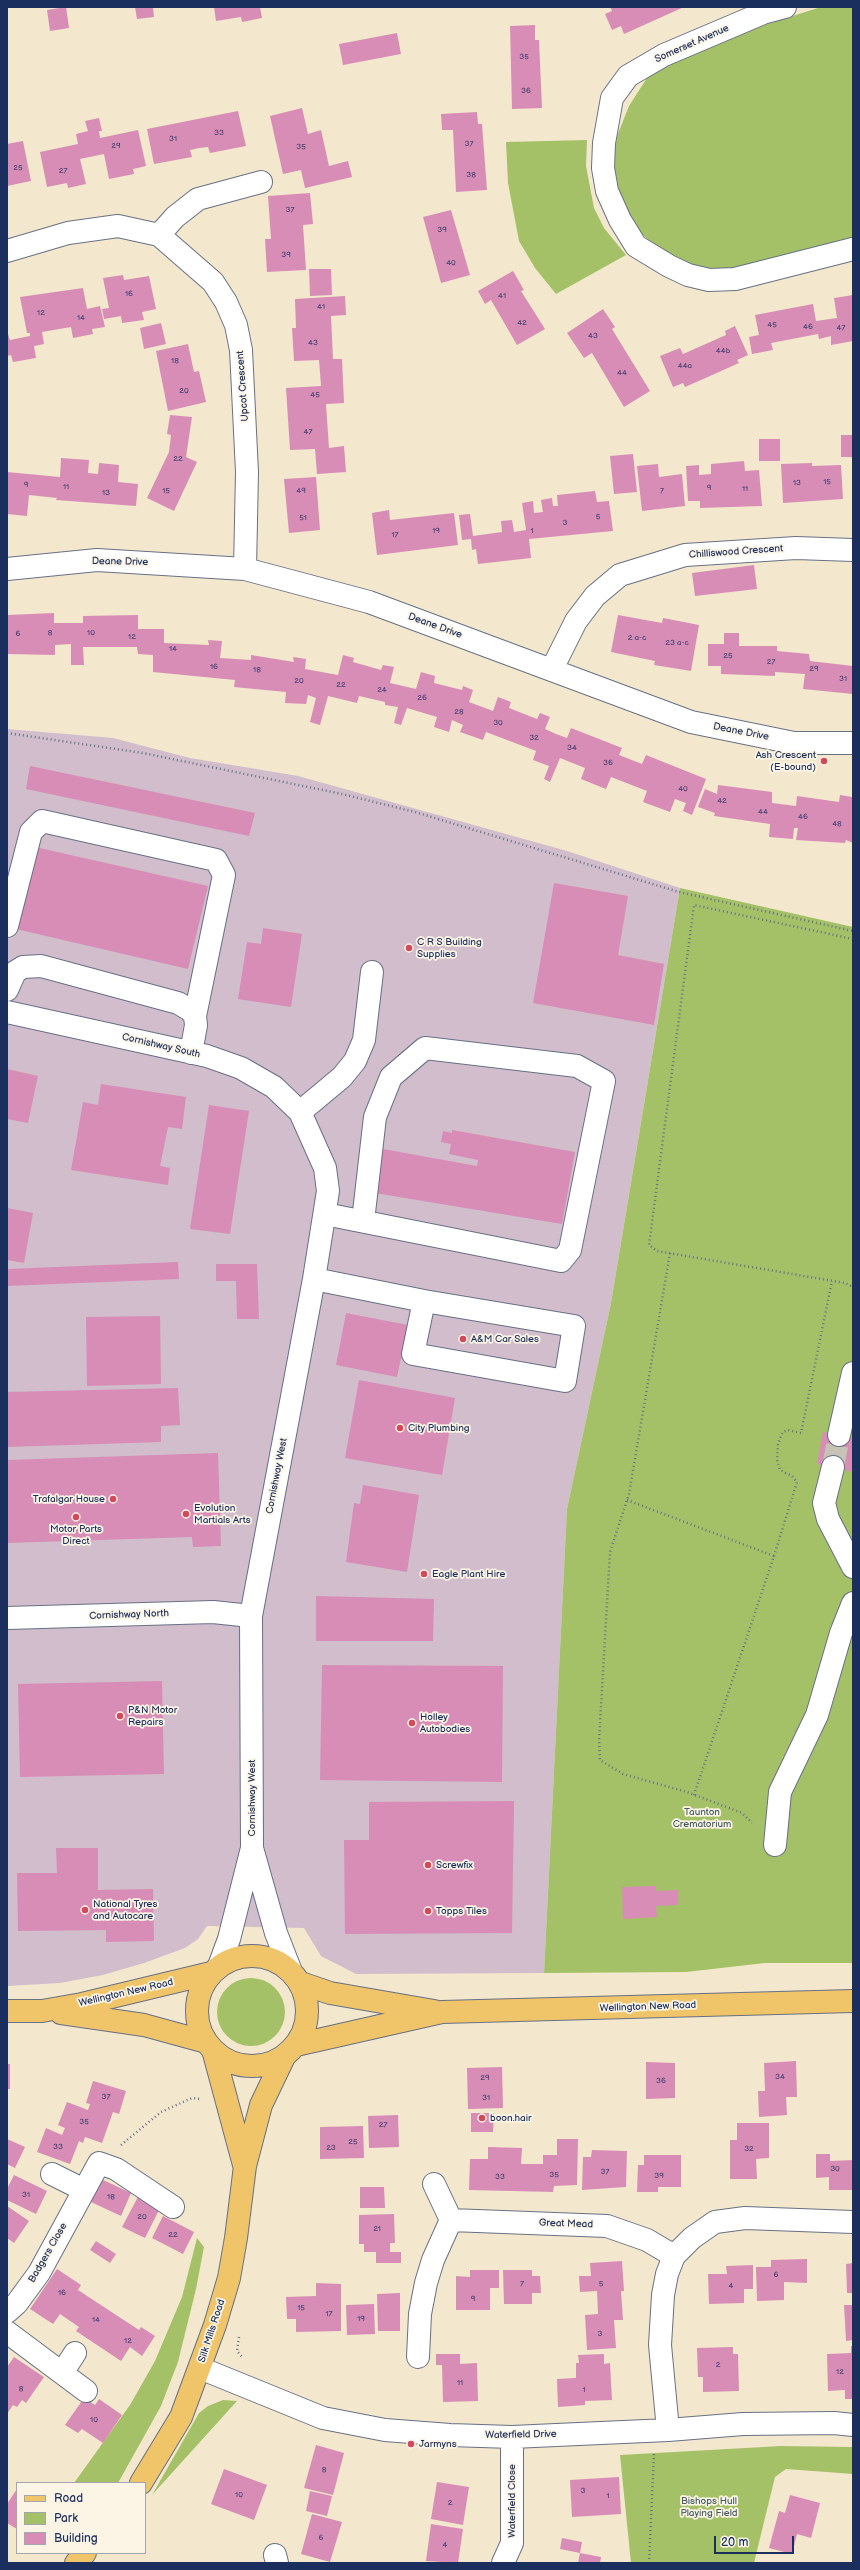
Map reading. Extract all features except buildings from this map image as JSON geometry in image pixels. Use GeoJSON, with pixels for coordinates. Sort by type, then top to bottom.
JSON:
{"type":"FeatureCollection","features":[{"type":"Feature","properties":{"kind":"main road"},"geometry":{"type":"LineString","coordinates":[[255,1955],[274,1959],[295,1976],[306,1995],[308,2015],[303,2034],[290,2051],[266,2065],[247,2066],[229,2061],[210,2046],[198,2026],[196,2007],[201,1990],[215,1970],[236,1957],[255,1955]]}},
{"type":"Feature","properties":{"kind":"main road","name":"Wellington New Road"},"geometry":{"type":"LineString","coordinates":[[42,2011],[215,1970]]}},
{"type":"Feature","properties":{"kind":"main road","name":"Wellington New Road"},"geometry":{"type":"LineString","coordinates":[[295,1976],[330,1993],[442,2012],[853,2001]]}},
{"type":"Feature","properties":{"kind":"main road","name":"Wellington New Road"},"geometry":{"type":"LineString","coordinates":[[7,2011],[42,2011],[144,2025],[210,2046]]}},
{"type":"Feature","properties":{"kind":"main road","name":"Wellington New Road"},"geometry":{"type":"LineString","coordinates":[[290,2051],[442,2012]]}},
{"type":"Feature","properties":{"kind":"main road","name":"Silk Mills Road"},"geometry":{"type":"LineString","coordinates":[[210,2046],[245,2166]]}},
{"type":"Feature","properties":{"kind":"main road","name":"Silk Mills Road"},"geometry":{"type":"LineString","coordinates":[[142,2482],[181,2417],[200,2368],[229,2278],[236,2238],[245,2166],[261,2105],[290,2051]]}},
{"type":"Feature","properties":{"kind":"main road"},"geometry":{"type":"LineString","coordinates":[[76,2563],[84,2554]]}},
{"type":"Feature","properties":{"kind":"street","name":"Somerset Avenue"},"geometry":{"type":"LineString","coordinates":[[785,7],[763,13],[664,55],[628,76],[612,98],[604,143],[603,168],[607,191],[620,220],[636,246],[669,266],[702,278],[735,279],[853,249]]}},
{"type":"Feature","properties":{"kind":"street"},"geometry":{"type":"LineString","coordinates":[[159,235],[175,217],[198,199],[261,182]]}},
{"type":"Feature","properties":{"kind":"street","name":"Upcot Crescent"},"geometry":{"type":"LineString","coordinates":[[7,251],[68,233],[118,226],[159,235],[213,282],[226,302],[236,325],[241,350],[247,472],[245,569]]}},
{"type":"Feature","properties":{"kind":"street","name":"Chilliswood Crescent"},"geometry":{"type":"LineString","coordinates":[[552,668],[576,621],[595,596],[620,575],[685,555],[796,548],[853,550]]}},
{"type":"Feature","properties":{"kind":"street","name":"Deane Drive"},"geometry":{"type":"LineString","coordinates":[[7,569],[97,560],[245,569],[369,602],[552,668],[691,722],[794,743],[853,743]]}},
{"type":"Feature","properties":{"kind":"street"},"geometry":{"type":"LineString","coordinates":[[7,926],[30,832],[42,821],[216,860],[224,875],[195,1016],[196,1025],[192,1053]]}},
{"type":"Feature","properties":{"kind":"street"},"geometry":{"type":"LineString","coordinates":[[8,978],[23,968],[41,966],[178,1003],[195,1016]]}},
{"type":"Feature","properties":{"kind":"street"},"geometry":{"type":"LineString","coordinates":[[300,1112],[342,1077],[355,1061],[364,1040],[372,972]]}},
{"type":"Feature","properties":{"kind":"street","name":"Cornishway South"},"geometry":{"type":"LineString","coordinates":[[7,1012],[192,1053],[241,1068],[274,1087],[300,1112]]}},
{"type":"Feature","properties":{"kind":"street"},"geometry":{"type":"LineString","coordinates":[[325,1214],[561,1261],[570,1250],[604,1080],[577,1066],[425,1048],[391,1077],[374,1117],[363,1221]]}},
{"type":"Feature","properties":{"kind":"street","name":"Cornishway West"},"geometry":{"type":"LineString","coordinates":[[215,1970],[229,1939],[252,1848],[251,1616],[314,1279],[328,1191],[325,1168],[300,1112]]}},
{"type":"Feature","properties":{"kind":"street"},"geometry":{"type":"LineString","coordinates":[[314,1279],[424,1301],[574,1326],[565,1381],[414,1354],[424,1301]]}},
{"type":"Feature","properties":{"kind":"street"},"geometry":{"type":"LineString","coordinates":[[840,1435],[853,1373]]}},
{"type":"Feature","properties":{"kind":"street"},"geometry":{"type":"LineString","coordinates":[[833,1467],[824,1503],[828,1519],[853,1567]]}},
{"type":"Feature","properties":{"kind":"street"},"geometry":{"type":"LineString","coordinates":[[776,1845],[780,1792],[817,1715],[841,1633],[853,1603]]}},
{"type":"Feature","properties":{"kind":"street","name":"Cornishway North"},"geometry":{"type":"LineString","coordinates":[[7,1618],[213,1612],[251,1616]]}},
{"type":"Feature","properties":{"kind":"street","name":"Cornishway West"},"geometry":{"type":"LineString","coordinates":[[252,1848],[276,1933],[295,1976]]}},
{"type":"Feature","properties":{"kind":"street","name":"Badgers Close"},"geometry":{"type":"LineString","coordinates":[[7,2312],[17,2303],[39,2273],[99,2163],[116,2170],[173,2207]]}},
{"type":"Feature","properties":{"kind":"street"},"geometry":{"type":"LineString","coordinates":[[52,2174],[84,2190]]}},
{"type":"Feature","properties":{"kind":"street"},"geometry":{"type":"LineString","coordinates":[[418,2357],[420,2314],[433,2260],[451,2220],[434,2184]]}},
{"type":"Feature","properties":{"kind":"street"},"geometry":{"type":"LineString","coordinates":[[662,2430],[660,2345],[663,2295],[667,2274],[674,2256],[692,2238],[715,2222],[744,2218],[853,2222]]}},
{"type":"Feature","properties":{"kind":"street","name":"Great Mead"},"geometry":{"type":"LineString","coordinates":[[451,2220],[607,2226],[647,2240],[674,2256]]}},
{"type":"Feature","properties":{"kind":"street"},"geometry":{"type":"LineString","coordinates":[[7,2332],[86,2391]]}},
{"type":"Feature","properties":{"kind":"street"},"geometry":{"type":"LineString","coordinates":[[62,2373],[75,2353]]}},
{"type":"Feature","properties":{"kind":"street","name":"Waterfield Drive"},"geometry":{"type":"LineString","coordinates":[[200,2368],[323,2418],[385,2430],[450,2435],[512,2437],[662,2430],[743,2424],[834,2422],[853,2425]]}},
{"type":"Feature","properties":{"kind":"street","name":"Waterfield Close"},"geometry":{"type":"LineString","coordinates":[[504,2563],[512,2543],[512,2437]]}},
{"type":"Feature","properties":{"kind":"path"},"geometry":{"type":"LineString","coordinates":[[7,733],[143,753],[342,794],[415,812],[679,892],[853,931]]}},
{"type":"Feature","properties":{"kind":"path"},"geometry":{"type":"LineString","coordinates":[[853,939],[694,905],[649,1245],[657,1251],[832,1281],[853,1287]]}},
{"type":"Feature","properties":{"kind":"path"},"geometry":{"type":"LineString","coordinates":[[670,1253],[627,1500],[610,1552],[599,1741],[600,1760],[623,1774],[694,1795],[742,1813],[776,1845]]}},
{"type":"Feature","properties":{"kind":"path"},"geometry":{"type":"LineString","coordinates":[[694,1795],[774,1556],[797,1482],[792,1476],[780,1470],[778,1460],[778,1444],[783,1432],[788,1430],[801,1433],[832,1281]]}},
{"type":"Feature","properties":{"kind":"path"},"geometry":{"type":"LineString","coordinates":[[627,1500],[774,1556]]}},
{"type":"Feature","properties":{"kind":"path"},"geometry":{"type":"LineString","coordinates":[[649,2563],[662,2430]]}},
{"type":"Feature","properties":{"kind":"shaded area"},"geometry":{"type":"Polygon","coordinates":[[[7,729],[113,738],[190,758],[298,776],[567,851],[680,888],[611,1303],[567,1509],[544,1973],[356,1974],[321,1956],[304,1928],[207,1926],[198,1939],[185,1948],[144,1963],[103,1975],[60,1983],[7,1986],[7,729]]]}},
{"type":"Feature","properties":{"kind":"green space"},"geometry":{"type":"Polygon","coordinates":[[[821,7],[853,7],[853,240],[733,272],[704,270],[665,254],[643,235],[629,217],[621,198],[615,174],[614,158],[617,136],[629,106],[647,78],[667,65],[717,40],[821,7]]]}},
{"type":"Feature","properties":{"kind":"green space"},"geometry":{"type":"Polygon","coordinates":[[[587,140],[586,166],[594,208],[604,228],[626,255],[556,294],[535,268],[519,241],[508,183],[506,142],[587,140]]]}},
{"type":"Feature","properties":{"kind":"green space","name":"Taunton Crematorium"},"geometry":{"type":"Polygon","coordinates":[[[680,888],[853,927],[853,1963],[765,1963],[686,1972],[544,1973],[567,1509],[611,1303],[680,888]]]}},
{"type":"Feature","properties":{"kind":"green space"},"geometry":{"type":"Polygon","coordinates":[[[244,1978],[258,1978],[270,1983],[280,1993],[285,2005],[285,2019],[280,2031],[270,2041],[258,2046],[244,2046],[232,2041],[222,2031],[217,2019],[217,2005],[222,1993],[232,1983],[244,1978]]]}},
{"type":"Feature","properties":{"kind":"green space"},"geometry":{"type":"Polygon","coordinates":[[[197,2238],[204,2247],[196,2289],[178,2362],[161,2406],[119,2482],[75,2482],[130,2405],[155,2361],[182,2297],[197,2238]]]}},
{"type":"Feature","properties":{"kind":"green space"},"geometry":{"type":"Polygon","coordinates":[[[223,2400],[237,2401],[152,2495],[199,2413],[208,2406],[223,2400]]]}},
{"type":"Feature","properties":{"kind":"green space","name":"Bishops Hull Playing Field"},"geometry":{"type":"Polygon","coordinates":[[[781,2446],[853,2447],[853,2474],[786,2469],[775,2477],[754,2563],[631,2563],[620,2455],[781,2446]]]}},
{"type":"Feature","properties":{"kind":"tunnel"},"geometry":{"type":"LineString","coordinates":[[833,1467],[839,1435]]}},
{"type":"Feature","properties":{"kind":"place","name":"Ash Crescent (E-bound)"},"geometry":{"type":"Point","coordinates":[824,761]}},
{"type":"Feature","properties":{"kind":"place","name":"C R S Building Supplies"},"geometry":{"type":"Point","coordinates":[409,948]}},
{"type":"Feature","properties":{"kind":"place","name":"A&M Car Sales"},"geometry":{"type":"Point","coordinates":[463,1339]}},
{"type":"Feature","properties":{"kind":"place","name":"City Plumbing"},"geometry":{"type":"Point","coordinates":[400,1428]}},
{"type":"Feature","properties":{"kind":"place","name":"Trafalgar House"},"geometry":{"type":"Point","coordinates":[113,1499]}},
{"type":"Feature","properties":{"kind":"place","name":"Evolution Martials Arts"},"geometry":{"type":"Point","coordinates":[186,1514]}},
{"type":"Feature","properties":{"kind":"place","name":"Motor Parts Direct"},"geometry":{"type":"Point","coordinates":[76,1517]}},
{"type":"Feature","properties":{"kind":"place","name":"Eagle Plant Hire"},"geometry":{"type":"Point","coordinates":[424,1574]}},
{"type":"Feature","properties":{"kind":"place","name":"P&N Motor Repairs"},"geometry":{"type":"Point","coordinates":[120,1716]}},
{"type":"Feature","properties":{"kind":"place","name":"Holley Autobodies"},"geometry":{"type":"Point","coordinates":[412,1723]}},
{"type":"Feature","properties":{"kind":"place","name":"Screwfix"},"geometry":{"type":"Point","coordinates":[428,1865]}},
{"type":"Feature","properties":{"kind":"place","name":"National Tyres and Autocare"},"geometry":{"type":"Point","coordinates":[85,1910]}},
{"type":"Feature","properties":{"kind":"place","name":"Topps Tiles"},"geometry":{"type":"Point","coordinates":[428,1911]}},
{"type":"Feature","properties":{"kind":"place","name":"boon.hair"},"geometry":{"type":"Point","coordinates":[482,2118]}},
{"type":"Feature","properties":{"kind":"place","name":"Jarmyns"},"geometry":{"type":"Point","coordinates":[411,2444]}}]}
